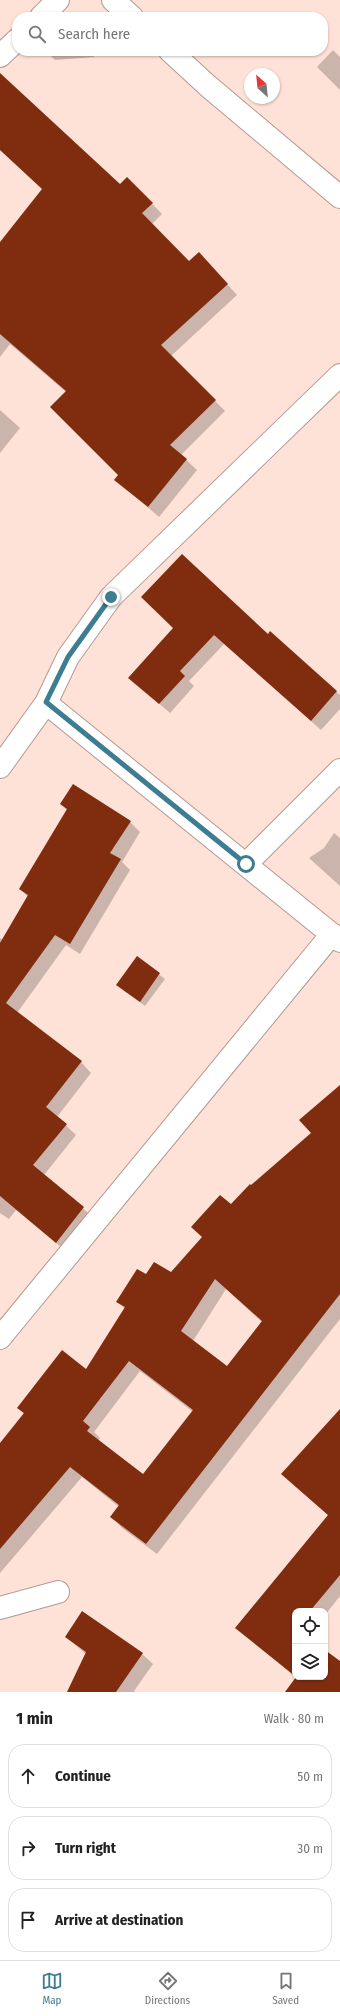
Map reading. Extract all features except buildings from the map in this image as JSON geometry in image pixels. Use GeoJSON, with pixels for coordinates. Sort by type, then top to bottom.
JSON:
{"type":"FeatureCollection","features":[{"type":"Feature","properties":{"kind":"street"},"geometry":{"type":"LineString","coordinates":[[46,12],[58,0]]}},
{"type":"Feature","properties":{"kind":"street"},"geometry":{"type":"LineString","coordinates":[[114,0],[127,12]]}},
{"type":"Feature","properties":{"kind":"street"},"geometry":{"type":"LineString","coordinates":[[0,56],[12,45]]}},
{"type":"Feature","properties":{"kind":"street"},"geometry":{"type":"LineString","coordinates":[[176,56],[214,91],[340,197]]}},
{"type":"Feature","properties":{"kind":"street"},"geometry":{"type":"LineString","coordinates":[[0,767],[46,702],[68,657],[111,597],[340,375]]}},
{"type":"Feature","properties":{"kind":"street"},"geometry":{"type":"LineString","coordinates":[[0,1338],[336,938],[46,702]]}},
{"type":"Feature","properties":{"kind":"street"},"geometry":{"type":"LineString","coordinates":[[246,864],[340,770]]}},
{"type":"Feature","properties":{"kind":"street"},"geometry":{"type":"LineString","coordinates":[[0,1608],[58,1592]]}},
{"type":"Feature","properties":{"kind":"route"},"geometry":{"type":"LineString","coordinates":[[111,597],[68,657],[46,702],[246,864]]}}]}
